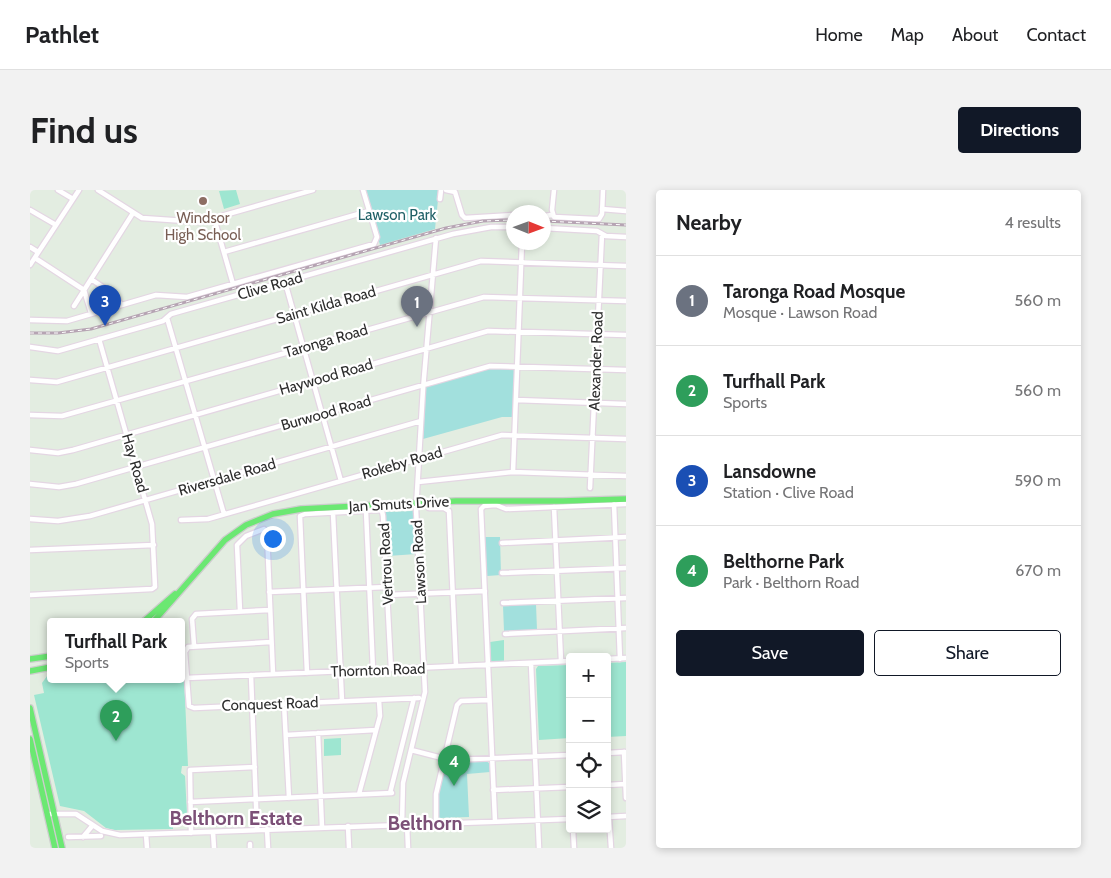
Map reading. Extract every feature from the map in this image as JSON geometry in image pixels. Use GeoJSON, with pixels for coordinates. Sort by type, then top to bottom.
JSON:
{"type":"FeatureCollection","features":[{"type":"Feature","properties":{"kind":"main road","name":"Jan Smuts Drive"},"geometry":{"type":"LineString","coordinates":[[156,618],[230,536],[246,525],[270,515],[301,509],[417,503],[626,499]]}},
{"type":"Feature","properties":{"kind":"main road","name":"Jan Smuts Drive"},"geometry":{"type":"LineString","coordinates":[[148,618],[195,574]]}},
{"type":"Feature","properties":{"kind":"main road"},"geometry":{"type":"LineString","coordinates":[[30,658],[47,657]]}},
{"type":"Feature","properties":{"kind":"main road"},"geometry":{"type":"LineString","coordinates":[[30,671],[47,668]]}},
{"type":"Feature","properties":{"kind":"main road"},"geometry":{"type":"LineString","coordinates":[[30,708],[62,848]]}},
{"type":"Feature","properties":{"kind":"main road"},"geometry":{"type":"LineString","coordinates":[[30,739],[55,848]]}},
{"type":"Feature","properties":{"kind":"street"},"geometry":{"type":"LineString","coordinates":[[58,190],[73,199]]}},
{"type":"Feature","properties":{"kind":"street"},"geometry":{"type":"LineString","coordinates":[[30,265],[79,190]]}},
{"type":"Feature","properties":{"kind":"street"},"geometry":{"type":"LineString","coordinates":[[98,190],[142,218],[200,222],[313,190]]}},
{"type":"Feature","properties":{"kind":"street"},"geometry":{"type":"LineString","coordinates":[[30,320],[63,322],[156,295],[187,297],[376,243],[377,237],[363,190]]}},
{"type":"Feature","properties":{"kind":"street"},"geometry":{"type":"LineString","coordinates":[[440,199],[441,190]]}},
{"type":"Feature","properties":{"kind":"street"},"geometry":{"type":"LineString","coordinates":[[446,190],[455,192],[462,215],[465,218],[506,215]]}},
{"type":"Feature","properties":{"kind":"street"},"geometry":{"type":"LineString","coordinates":[[554,190],[552,215],[556,218],[597,219],[601,216],[603,190]]}},
{"type":"Feature","properties":{"kind":"street"},"geometry":{"type":"LineString","coordinates":[[602,209],[626,211]]}},
{"type":"Feature","properties":{"kind":"street"},"geometry":{"type":"LineString","coordinates":[[30,210],[56,225]]}},
{"type":"Feature","properties":{"kind":"street"},"geometry":{"type":"LineString","coordinates":[[224,252],[369,211]]}},
{"type":"Feature","properties":{"kind":"street"},"geometry":{"type":"LineString","coordinates":[[74,306],[133,213]]}},
{"type":"Feature","properties":{"kind":"street"},"geometry":{"type":"LineString","coordinates":[[214,218],[233,284]]}},
{"type":"Feature","properties":{"kind":"street","name":"Clive Road"},"geometry":{"type":"LineString","coordinates":[[30,347],[57,351],[163,321],[171,314],[436,238],[491,227],[506,227]]}},
{"type":"Feature","properties":{"kind":"street"},"geometry":{"type":"LineString","coordinates":[[551,228],[597,231],[602,234],[626,237]]}},
{"type":"Feature","properties":{"kind":"street","name":"Alexander Road"},"geometry":{"type":"LineString","coordinates":[[590,488],[602,234]]}},
{"type":"Feature","properties":{"kind":"street","name":"Lawson Road"},"geometry":{"type":"LineString","coordinates":[[408,848],[404,824],[402,788],[424,699],[417,503],[421,421],[436,238]]}},
{"type":"Feature","properties":{"kind":"street"},"geometry":{"type":"LineString","coordinates":[[30,247],[38,252]]}},
{"type":"Feature","properties":{"kind":"street"},"geometry":{"type":"LineString","coordinates":[[513,472],[522,250]]}},
{"type":"Feature","properties":{"kind":"street"},"geometry":{"type":"LineString","coordinates":[[35,258],[84,290],[91,313]]}},
{"type":"Feature","properties":{"kind":"street","name":"Saint Kilda Road"},"geometry":{"type":"LineString","coordinates":[[30,380],[55,382],[108,368],[482,260],[626,266]]}},
{"type":"Feature","properties":{"kind":"street"},"geometry":{"type":"LineString","coordinates":[[91,279],[116,296],[121,305]]}},
{"type":"Feature","properties":{"kind":"street"},"geometry":{"type":"LineString","coordinates":[[285,282],[342,480]]}},
{"type":"Feature","properties":{"kind":"street","name":"Taronga Road"},"geometry":{"type":"LineString","coordinates":[[30,415],[60,417],[484,296],[626,301]]}},
{"type":"Feature","properties":{"kind":"street"},"geometry":{"type":"LineString","coordinates":[[167,318],[224,514]]}},
{"type":"Feature","properties":{"kind":"street","name":"Haywood Road"},"geometry":{"type":"LineString","coordinates":[[30,450],[61,452],[488,331],[626,335]]}},
{"type":"Feature","properties":{"kind":"street","name":"Hay Road"},"geometry":{"type":"LineString","coordinates":[[30,595],[154,588],[152,524],[100,339]]}},
{"type":"Feature","properties":{"kind":"street","name":"Burwood Road"},"geometry":{"type":"LineString","coordinates":[[30,484],[70,485],[490,366],[626,370]]}},
{"type":"Feature","properties":{"kind":"street"},"geometry":{"type":"LineString","coordinates":[[516,400],[626,404]]}},
{"type":"Feature","properties":{"kind":"street","name":"Riversdale Road"},"geometry":{"type":"LineString","coordinates":[[30,519],[74,519],[145,501],[421,421]]}},
{"type":"Feature","properties":{"kind":"street","name":"Rokeby Road"},"geometry":{"type":"LineString","coordinates":[[181,520],[205,519],[224,514],[502,435],[626,439]]}},
{"type":"Feature","properties":{"kind":"street"},"geometry":{"type":"LineString","coordinates":[[418,482],[513,472],[626,476]]}},
{"type":"Feature","properties":{"kind":"street"},"geometry":{"type":"LineString","coordinates":[[614,504],[619,628],[623,658]]}},
{"type":"Feature","properties":{"kind":"street"},"geometry":{"type":"LineString","coordinates":[[494,821],[482,508],[496,505],[506,509],[626,504]]}},
{"type":"Feature","properties":{"kind":"street"},"geometry":{"type":"LineString","coordinates":[[554,507],[561,661]]}},
{"type":"Feature","properties":{"kind":"street"},"geometry":{"type":"LineString","coordinates":[[429,508],[444,508],[449,511],[456,666]]}},
{"type":"Feature","properties":{"kind":"street"},"geometry":{"type":"LineString","coordinates":[[366,511],[373,670]]}},
{"type":"Feature","properties":{"kind":"street","name":"Vertrou Road"},"geometry":{"type":"LineString","coordinates":[[303,591],[301,515],[380,511],[383,514],[391,669]]}},
{"type":"Feature","properties":{"kind":"street"},"geometry":{"type":"LineString","coordinates":[[333,513],[342,701]]}},
{"type":"Feature","properties":{"kind":"street"},"geometry":{"type":"LineString","coordinates":[[240,611],[237,545],[246,536],[264,529],[267,533],[273,674]]}},
{"type":"Feature","properties":{"kind":"street"},"geometry":{"type":"LineString","coordinates":[[502,543],[626,537]]}},
{"type":"Feature","properties":{"kind":"street"},"geometry":{"type":"LineString","coordinates":[[30,550],[154,545]]}},
{"type":"Feature","properties":{"kind":"street"},"geometry":{"type":"LineString","coordinates":[[502,573],[626,568]]}},
{"type":"Feature","properties":{"kind":"street"},"geometry":{"type":"LineString","coordinates":[[269,592],[387,587]]}},
{"type":"Feature","properties":{"kind":"street"},"geometry":{"type":"LineString","coordinates":[[303,591],[307,673]]}},
{"type":"Feature","properties":{"kind":"street"},"geometry":{"type":"LineString","coordinates":[[387,596],[485,591]]}},
{"type":"Feature","properties":{"kind":"street"},"geometry":{"type":"LineString","coordinates":[[503,603],[626,598]]}},
{"type":"Feature","properties":{"kind":"street"},"geometry":{"type":"LineString","coordinates":[[270,610],[194,615],[192,619],[194,645],[271,642]]}},
{"type":"Feature","properties":{"kind":"street"},"geometry":{"type":"LineString","coordinates":[[505,634],[626,628]]}},
{"type":"Feature","properties":{"kind":"street","name":"Conquest Road"},"geometry":{"type":"LineString","coordinates":[[194,645],[188,647],[185,652],[187,702],[190,707],[416,698],[391,793],[359,794]]}},
{"type":"Feature","properties":{"kind":"street","name":"Thornton Road"},"geometry":{"type":"LineString","coordinates":[[186,678],[566,661]]}},
{"type":"Feature","properties":{"kind":"street"},"geometry":{"type":"LineString","coordinates":[[531,663],[539,848]]}},
{"type":"Feature","properties":{"kind":"street"},"geometry":{"type":"LineString","coordinates":[[251,675],[257,830]]}},
{"type":"Feature","properties":{"kind":"street"},"geometry":{"type":"LineString","coordinates":[[190,802],[359,794],[380,716],[379,700]]}},
{"type":"Feature","properties":{"kind":"street"},"geometry":{"type":"LineString","coordinates":[[436,823],[436,794],[458,703],[489,700]]}},
{"type":"Feature","properties":{"kind":"street"},"geometry":{"type":"LineString","coordinates":[[284,704],[288,798]]}},
{"type":"Feature","properties":{"kind":"street"},"geometry":{"type":"LineString","coordinates":[[286,735],[376,730]]}},
{"type":"Feature","properties":{"kind":"street"},"geometry":{"type":"LineString","coordinates":[[318,734],[322,827]]}},
{"type":"Feature","properties":{"kind":"street"},"geometry":{"type":"LineString","coordinates":[[411,750],[445,759],[566,755]]}},
{"type":"Feature","properties":{"kind":"street"},"geometry":{"type":"LineString","coordinates":[[611,753],[625,752],[626,798]]}},
{"type":"Feature","properties":{"kind":"street"},"geometry":{"type":"LineString","coordinates":[[191,833],[190,770],[255,767]]}},
{"type":"Feature","properties":{"kind":"street"},"geometry":{"type":"LineString","coordinates":[[611,785],[626,784]]}},
{"type":"Feature","properties":{"kind":"street"},"geometry":{"type":"LineString","coordinates":[[493,790],[566,787]]}},
{"type":"Feature","properties":{"kind":"street"},"geometry":{"type":"LineString","coordinates":[[47,814],[76,814],[93,825],[113,834],[191,833],[566,819]]}},
{"type":"Feature","properties":{"kind":"street"},"geometry":{"type":"LineString","coordinates":[[611,817],[626,816]]}},
{"type":"Feature","properties":{"kind":"street"},"geometry":{"type":"LineString","coordinates":[[83,837],[93,825]]}},
{"type":"Feature","properties":{"kind":"street"},"geometry":{"type":"LineString","coordinates":[[348,826],[349,848]]}},
{"type":"Feature","properties":{"kind":"street"},"geometry":{"type":"LineString","coordinates":[[268,829],[268,848]]}},
{"type":"Feature","properties":{"kind":"street"},"geometry":{"type":"LineString","coordinates":[[213,832],[214,848]]}},
{"type":"Feature","properties":{"kind":"street"},"geometry":{"type":"LineString","coordinates":[[573,833],[574,848]]}},
{"type":"Feature","properties":{"kind":"street"},"geometry":{"type":"LineString","coordinates":[[610,833],[611,848]]}},
{"type":"Feature","properties":{"kind":"street"},"geometry":{"type":"LineString","coordinates":[[146,834],[147,848]]}},
{"type":"Feature","properties":{"kind":"street"},"geometry":{"type":"LineString","coordinates":[[68,838],[102,836]]}},
{"type":"Feature","properties":{"kind":"green space"},"geometry":{"type":"Polygon","coordinates":[[[236,190],[240,204],[224,209],[219,191],[236,190]]]}},
{"type":"Feature","properties":{"kind":"green space","name":"Lawson Park"},"geometry":{"type":"Polygon","coordinates":[[[365,190],[439,190],[435,229],[380,245],[365,190]]]}},
{"type":"Feature","properties":{"kind":"green space"},"geometry":{"type":"Polygon","coordinates":[[[491,367],[515,368],[514,417],[502,417],[423,439],[426,386],[491,367]]]}},
{"type":"Feature","properties":{"kind":"green space"},"geometry":{"type":"Polygon","coordinates":[[[413,511],[416,554],[388,556],[385,512],[413,511]]]}},
{"type":"Feature","properties":{"kind":"green space"},"geometry":{"type":"Polygon","coordinates":[[[485,537],[500,537],[501,575],[487,576],[485,537]]]}},
{"type":"Feature","properties":{"kind":"green space"},"geometry":{"type":"Polygon","coordinates":[[[536,604],[537,630],[504,631],[503,606],[536,604]]]}},
{"type":"Feature","properties":{"kind":"green space"},"geometry":{"type":"Polygon","coordinates":[[[504,640],[504,662],[491,662],[490,642],[504,640]]]}},
{"type":"Feature","properties":{"kind":"green space"},"geometry":{"type":"Polygon","coordinates":[[[626,662],[626,736],[611,737],[611,663],[626,662]]]}},
{"type":"Feature","properties":{"kind":"green space"},"geometry":{"type":"Polygon","coordinates":[[[566,665],[566,738],[539,740],[536,669],[538,666],[566,665]]]}},
{"type":"Feature","properties":{"kind":"green space"},"geometry":{"type":"Polygon","coordinates":[[[47,676],[47,683],[184,683],[188,766],[182,766],[181,773],[185,776],[187,814],[173,814],[173,829],[115,830],[106,828],[84,811],[60,806],[34,695],[44,693],[42,683],[47,676]]]}},
{"type":"Feature","properties":{"kind":"green space"},"geometry":{"type":"Polygon","coordinates":[[[341,738],[341,755],[324,756],[324,739],[341,738]]]}},
{"type":"Feature","properties":{"kind":"green space"},"geometry":{"type":"Polygon","coordinates":[[[486,761],[489,763],[490,772],[467,774],[469,817],[439,818],[438,794],[446,765],[448,763],[486,761]]]}},
{"type":"Feature","properties":{"kind":"railway"},"geometry":{"type":"LineString","coordinates":[[30,333],[58,333],[91,329],[446,228],[483,221],[506,220]]}},
{"type":"Feature","properties":{"kind":"railway"},"geometry":{"type":"LineString","coordinates":[[551,221],[626,225]]}},
{"type":"Feature","properties":{"kind":"place","name":"Windsor High School"},"geometry":{"type":"Point","coordinates":[203,201]}},
{"type":"Feature","properties":{"kind":"place","name":"Lansdowne"},"geometry":{"type":"Point","coordinates":[105,326]}},
{"type":"Feature","properties":{"kind":"place","name":"Taronga Road Mosque"},"geometry":{"type":"Point","coordinates":[417,327]}},
{"type":"Feature","properties":{"kind":"place","name":"Turfhall Park"},"geometry":{"type":"Point","coordinates":[116,741]}},
{"type":"Feature","properties":{"kind":"place","name":"Belthorne Park"},"geometry":{"type":"Point","coordinates":[454,786]}},
{"type":"Feature","properties":{"kind":"district","name":"Belthorn Estate"},"geometry":{"type":"Point","coordinates":[236,818]}},
{"type":"Feature","properties":{"kind":"district","name":"Belthorn"},"geometry":{"type":"Point","coordinates":[425,823]}}]}
